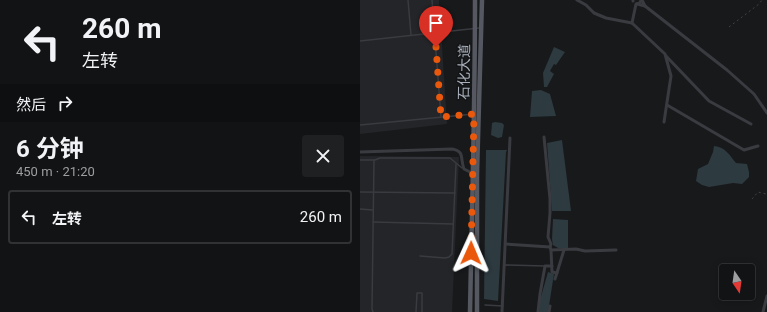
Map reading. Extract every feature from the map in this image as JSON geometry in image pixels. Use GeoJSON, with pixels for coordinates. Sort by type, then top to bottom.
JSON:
{"type":"FeatureCollection","features":[{"type":"Feature","properties":{"kind":"main road","name":"石化大道"},"geometry":{"type":"LineString","coordinates":[[475,0],[474,114],[477,312]]}},
{"type":"Feature","properties":{"kind":"main road","name":"石化大道"},"geometry":{"type":"LineString","coordinates":[[470,312],[482,0]]}},
{"type":"Feature","properties":{"kind":"street"},"geometry":{"type":"LineString","coordinates":[[577,0],[586,5],[594,13],[606,18],[632,23],[665,54],[709,101],[751,124]]}},
{"type":"Feature","properties":{"kind":"street"},"geometry":{"type":"LineString","coordinates":[[635,2],[640,2],[641,0],[645,6]]}},
{"type":"Feature","properties":{"kind":"street"},"geometry":{"type":"LineString","coordinates":[[632,23],[635,2]]}},
{"type":"Feature","properties":{"kind":"street"},"geometry":{"type":"LineString","coordinates":[[635,2],[645,6],[727,70],[754,94],[767,113]]}},
{"type":"Feature","properties":{"kind":"street"},"geometry":{"type":"LineString","coordinates":[[664,122],[671,76],[665,54]]}},
{"type":"Feature","properties":{"kind":"street"},"geometry":{"type":"LineString","coordinates":[[667,105],[744,150],[758,146]]}},
{"type":"Feature","properties":{"kind":"street"},"geometry":{"type":"LineString","coordinates":[[544,136],[550,199],[548,237],[551,244],[552,272],[557,273]]}},
{"type":"Feature","properties":{"kind":"street"},"geometry":{"type":"LineString","coordinates":[[502,312],[510,138]]}},
{"type":"Feature","properties":{"kind":"street"},"geometry":{"type":"LineString","coordinates":[[360,152],[452,148],[459,151],[461,154],[463,168],[475,174]]}},
{"type":"Feature","properties":{"kind":"street"},"geometry":{"type":"LineString","coordinates":[[506,244],[564,250],[616,250]]}},
{"type":"Feature","properties":{"kind":"street"},"geometry":{"type":"LineString","coordinates":[[555,279],[564,250]]}},
{"type":"Feature","properties":{"kind":"street"},"geometry":{"type":"LineString","coordinates":[[538,312],[545,266],[552,266]]}},
{"type":"Feature","properties":{"kind":"street"},"geometry":{"type":"LineString","coordinates":[[763,312],[767,296]]}},
{"type":"Feature","properties":{"kind":"street"},"geometry":{"type":"LineString","coordinates":[[549,312],[550,306]]}},
{"type":"Feature","properties":{"kind":"lane"},"geometry":{"type":"LineString","coordinates":[[408,0],[411,36]]}},
{"type":"Feature","properties":{"kind":"lane"},"geometry":{"type":"LineString","coordinates":[[432,0],[441,117]]}},
{"type":"Feature","properties":{"kind":"lane"},"geometry":{"type":"LineString","coordinates":[[360,41],[481,28]]}},
{"type":"Feature","properties":{"kind":"lane"},"geometry":{"type":"LineString","coordinates":[[360,125],[474,114]]}},
{"type":"Feature","properties":{"kind":"lane"},"geometry":{"type":"LineString","coordinates":[[360,160],[374,160],[380,158],[450,158],[463,168]]}},
{"type":"Feature","properties":{"kind":"lane"},"geometry":{"type":"LineString","coordinates":[[373,312],[374,160]]}},
{"type":"Feature","properties":{"kind":"lane"},"geometry":{"type":"LineString","coordinates":[[420,256],[445,258],[452,254],[456,164]]}},
{"type":"Feature","properties":{"kind":"lane"},"geometry":{"type":"LineString","coordinates":[[360,192],[455,193]]}},
{"type":"Feature","properties":{"kind":"lane"},"geometry":{"type":"LineString","coordinates":[[360,209],[374,210]]}},
{"type":"Feature","properties":{"kind":"lane"},"geometry":{"type":"LineString","coordinates":[[373,222],[453,224]]}},
{"type":"Feature","properties":{"kind":"lane"},"geometry":{"type":"LineString","coordinates":[[505,266],[545,266]]}},
{"type":"Feature","properties":{"kind":"lane"},"geometry":{"type":"LineString","coordinates":[[416,312],[417,293],[422,293],[422,312]]}},
{"type":"Feature","properties":{"kind":"lane"},"geometry":{"type":"LineString","coordinates":[[485,305],[502,306]]}},
{"type":"Feature","properties":{"kind":"path"},"geometry":{"type":"LineString","coordinates":[[729,27],[762,0]]}},
{"type":"Feature","properties":{"kind":"path"},"geometry":{"type":"LineString","coordinates":[[752,199],[758,192],[767,195]]}},
{"type":"Feature","properties":{"kind":"shaded area"},"geometry":{"type":"Polygon","coordinates":[[[360,0],[439,0],[447,124],[360,134],[360,0]]]}},
{"type":"Feature","properties":{"kind":"shaded area"},"geometry":{"type":"Polygon","coordinates":[[[554,47],[565,52],[556,65],[554,64],[550,71],[554,74],[547,87],[544,87],[543,73],[554,47]]]}},
{"type":"Feature","properties":{"kind":"shaded area"},"geometry":{"type":"Polygon","coordinates":[[[541,90],[550,94],[556,116],[530,117],[532,91],[541,90]]]}},
{"type":"Feature","properties":{"kind":"shaded area"},"geometry":{"type":"Polygon","coordinates":[[[492,123],[502,123],[504,125],[502,137],[498,138],[491,135],[492,123]]]}},
{"type":"Feature","properties":{"kind":"shaded area"},"geometry":{"type":"Polygon","coordinates":[[[562,140],[571,211],[552,211],[547,143],[562,140]]]}},
{"type":"Feature","properties":{"kind":"shaded area"},"geometry":{"type":"Polygon","coordinates":[[[714,146],[722,148],[736,163],[747,164],[749,177],[742,184],[733,183],[709,187],[696,181],[698,169],[708,164],[714,146]]]}},
{"type":"Feature","properties":{"kind":"shaded area"},"geometry":{"type":"Polygon","coordinates":[[[486,150],[507,150],[498,301],[484,299],[486,150]]]}},
{"type":"Feature","properties":{"kind":"shaded area"},"geometry":{"type":"Polygon","coordinates":[[[360,156],[459,157],[452,312],[360,312],[360,156]]]}},
{"type":"Feature","properties":{"kind":"shaded area"},"geometry":{"type":"Polygon","coordinates":[[[553,219],[568,220],[568,248],[558,248],[553,245],[553,219]]]}},
{"type":"Feature","properties":{"kind":"shaded area"},"geometry":{"type":"Polygon","coordinates":[[[548,272],[554,274],[548,312],[539,312],[540,300],[548,272]]]}},
{"type":"Feature","properties":{"kind":"route"},"geometry":{"type":"LineString","coordinates":[[436,47],[441,117],[474,114],[471,253]]}}]}
